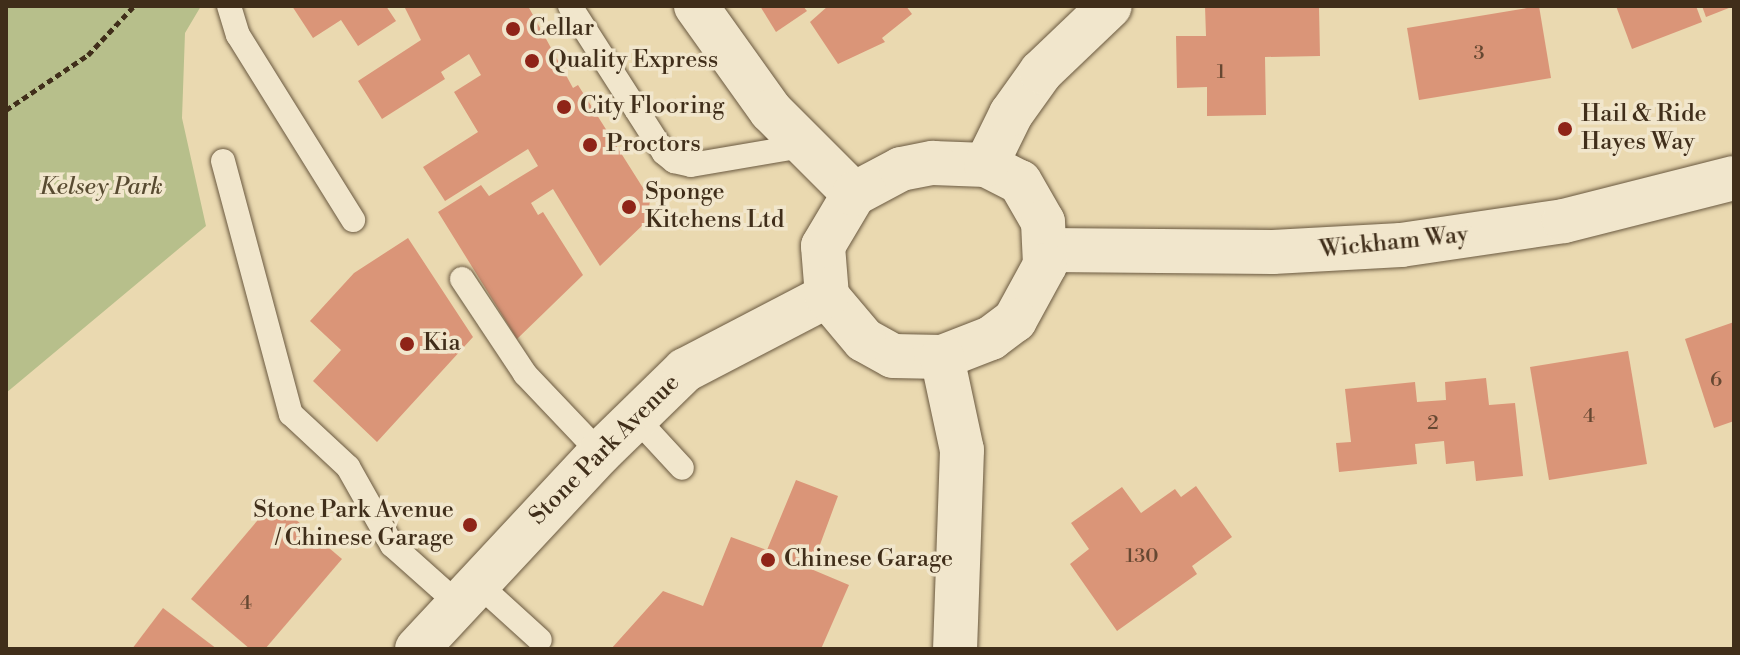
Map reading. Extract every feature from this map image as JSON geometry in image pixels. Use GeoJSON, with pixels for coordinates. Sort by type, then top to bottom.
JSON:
{"type":"FeatureCollection","features":[{"type":"Feature","properties":{"kind":"main road"},"geometry":{"type":"LineString","coordinates":[[696,6],[802,146],[854,194]]}},
{"type":"Feature","properties":{"kind":"main road"},"geometry":{"type":"LineString","coordinates":[[986,165],[1011,114],[1041,72],[1110,6]]}},
{"type":"Feature","properties":{"kind":"main road"},"geometry":{"type":"LineString","coordinates":[[933,163],[986,165],[1020,182],[1034,200],[1048,250],[1034,293],[1015,320],[991,338],[942,357],[893,356],[874,346],[844,321],[827,296],[823,246],[854,194],[901,169],[933,163]]}},
{"type":"Feature","properties":{"kind":"main road","name":"Wickham Way"},"geometry":{"type":"LineString","coordinates":[[1048,250],[1273,252],[1401,245],[1564,221],[1734,178]]}},
{"type":"Feature","properties":{"kind":"main road","name":"Stone Park Avenue"},"geometry":{"type":"LineString","coordinates":[[417,649],[466,592],[635,417],[685,370],[827,296]]}},
{"type":"Feature","properties":{"kind":"main road"},"geometry":{"type":"LineString","coordinates":[[942,357],[963,472],[955,649]]}},
{"type":"Feature","properties":{"kind":"lane"},"geometry":{"type":"LineString","coordinates":[[229,6],[238,35],[353,220]]}},
{"type":"Feature","properties":{"kind":"lane"},"geometry":{"type":"LineString","coordinates":[[570,6],[664,153],[674,161],[691,165],[802,146]]}},
{"type":"Feature","properties":{"kind":"lane"},"geometry":{"type":"LineString","coordinates":[[223,161],[291,414],[348,467],[392,545],[540,640]]}},
{"type":"Feature","properties":{"kind":"lane"},"geometry":{"type":"LineString","coordinates":[[462,279],[525,374],[600,453]]}},
{"type":"Feature","properties":{"kind":"lane"},"geometry":{"type":"LineString","coordinates":[[635,417],[682,468]]}},
{"type":"Feature","properties":{"kind":"path"},"geometry":{"type":"LineString","coordinates":[[6,110],[88,55],[134,6]]}},
{"type":"Feature","properties":{"kind":"green space","name":"Kelsey Park"},"geometry":{"type":"Polygon","coordinates":[[[6,6],[201,6],[185,33],[182,118],[206,226],[6,393],[6,6]]]}},
{"type":"Feature","properties":{"kind":"building"},"geometry":{"type":"Polygon","coordinates":[[[292,6],[386,6],[396,21],[358,46],[341,20],[313,38],[292,6]]]}},
{"type":"Feature","properties":{"kind":"building"},"geometry":{"type":"Polygon","coordinates":[[[404,6],[528,6],[573,88],[578,85],[650,199],[648,220],[600,266],[553,189],[531,203],[538,215],[543,212],[583,275],[517,339],[438,212],[481,185],[489,196],[538,166],[528,149],[445,201],[423,167],[478,132],[454,92],[481,75],[469,54],[441,72],[445,79],[382,119],[358,81],[421,40],[404,6]]]}},
{"type":"Feature","properties":{"kind":"building"},"geometry":{"type":"Polygon","coordinates":[[[760,6],[803,6],[807,11],[776,32],[760,6]]]}},
{"type":"Feature","properties":{"kind":"building"},"geometry":{"type":"Polygon","coordinates":[[[828,6],[906,6],[912,14],[882,38],[885,42],[838,64],[810,22],[828,6]]]}},
{"type":"Feature","properties":{"kind":"building"},"geometry":{"type":"Polygon","coordinates":[[[1205,6],[1319,6],[1320,56],[1265,57],[1266,115],[1207,116],[1207,87],[1177,88],[1176,36],[1206,36],[1205,6]]]}},
{"type":"Feature","properties":{"kind":"building"},"geometry":{"type":"Polygon","coordinates":[[[1539,6],[1551,78],[1419,100],[1407,28],[1539,6]]]}},
{"type":"Feature","properties":{"kind":"building"},"geometry":{"type":"Polygon","coordinates":[[[1616,6],[1696,6],[1702,22],[1632,49],[1616,6]]]}},
{"type":"Feature","properties":{"kind":"building"},"geometry":{"type":"Polygon","coordinates":[[[1702,6],[1734,6],[1706,17],[1702,6]]]}},
{"type":"Feature","properties":{"kind":"building","name":"Kia"},"geometry":{"type":"Polygon","coordinates":[[[408,238],[473,337],[377,442],[313,381],[341,350],[310,321],[354,273],[408,238]]]}},
{"type":"Feature","properties":{"kind":"building"},"geometry":{"type":"Polygon","coordinates":[[[1734,322],[1734,421],[1714,428],[1685,339],[1734,322]]]}},
{"type":"Feature","properties":{"kind":"building"},"geometry":{"type":"Polygon","coordinates":[[[1628,351],[1647,464],[1549,480],[1530,367],[1628,351]]]}},
{"type":"Feature","properties":{"kind":"building"},"geometry":{"type":"Polygon","coordinates":[[[1486,378],[1489,405],[1515,403],[1523,476],[1476,481],[1474,461],[1446,464],[1444,441],[1415,444],[1417,464],[1339,472],[1336,443],[1351,442],[1345,389],[1415,382],[1417,402],[1446,400],[1445,382],[1486,378]]]}},
{"type":"Feature","properties":{"kind":"building","name":"Chinese Garage"},"geometry":{"type":"Polygon","coordinates":[[[796,480],[838,496],[811,569],[849,585],[821,649],[611,649],[663,591],[703,606],[731,537],[767,550],[796,480]]]}},
{"type":"Feature","properties":{"kind":"building"},"geometry":{"type":"Polygon","coordinates":[[[1196,486],[1232,537],[1192,566],[1197,574],[1117,631],[1070,564],[1089,549],[1071,523],[1122,487],[1141,513],[1175,489],[1181,497],[1196,486]]]}},
{"type":"Feature","properties":{"kind":"building"},"geometry":{"type":"Polygon","coordinates":[[[274,501],[342,559],[265,649],[250,649],[191,599],[274,501]]]}},
{"type":"Feature","properties":{"kind":"building"},"geometry":{"type":"Polygon","coordinates":[[[163,608],[217,649],[132,649],[163,608]]]}},
{"type":"Feature","properties":{"kind":"place","name":"Cellar"},"geometry":{"type":"Point","coordinates":[513,29]}},
{"type":"Feature","properties":{"kind":"place","name":"Quality Express"},"geometry":{"type":"Point","coordinates":[532,61]}},
{"type":"Feature","properties":{"kind":"place","name":"City Flooring"},"geometry":{"type":"Point","coordinates":[564,107]}},
{"type":"Feature","properties":{"kind":"place","name":"Hail & Ride Hayes Way"},"geometry":{"type":"Point","coordinates":[1565,129]}},
{"type":"Feature","properties":{"kind":"place","name":"Proctors"},"geometry":{"type":"Point","coordinates":[590,145]}},
{"type":"Feature","properties":{"kind":"place","name":"Sponge Kitchens Ltd"},"geometry":{"type":"Point","coordinates":[629,207]}},
{"type":"Feature","properties":{"kind":"place","name":"Kia"},"geometry":{"type":"Point","coordinates":[407,344]}},
{"type":"Feature","properties":{"kind":"place","name":"Stone Park Avenue / Chinese Garage"},"geometry":{"type":"Point","coordinates":[470,525]}},
{"type":"Feature","properties":{"kind":"place","name":"Chinese Garage"},"geometry":{"type":"Point","coordinates":[768,560]}}]}
